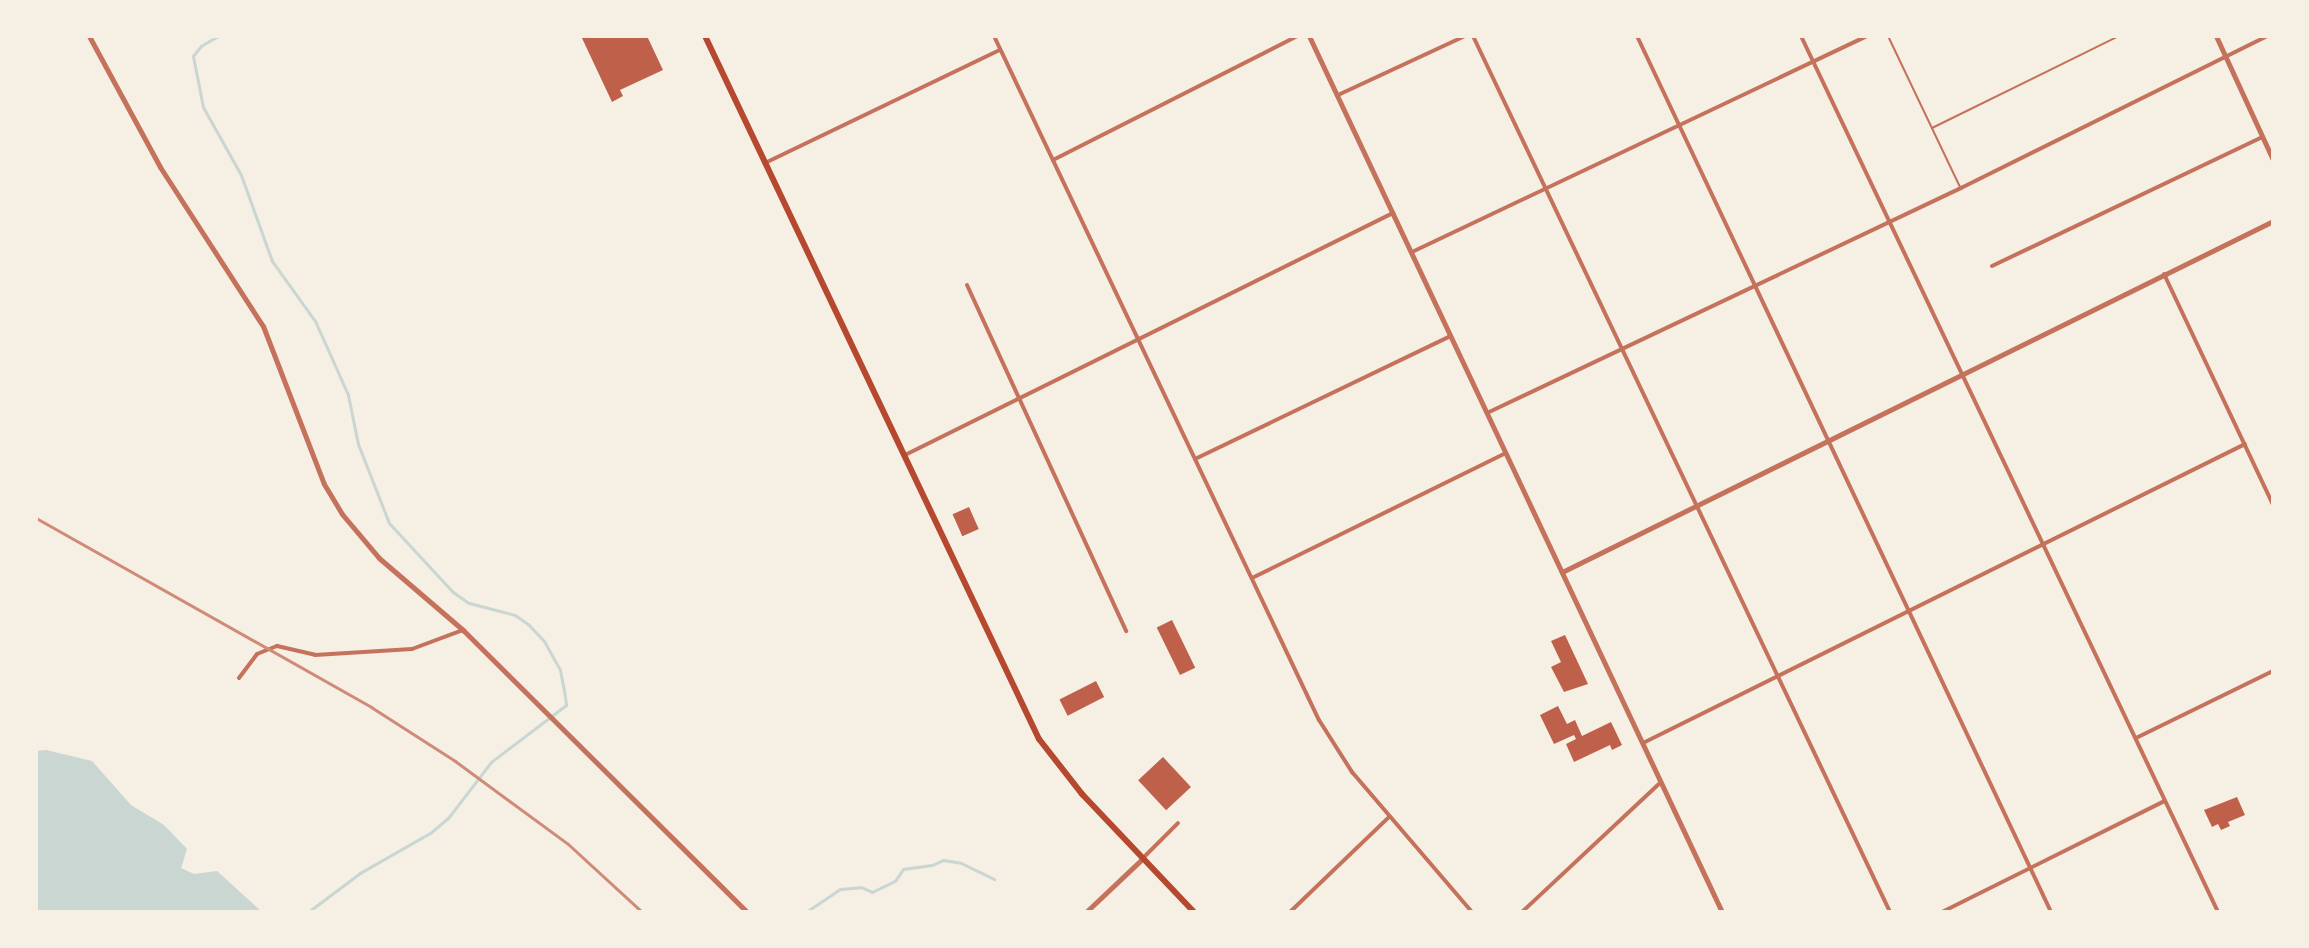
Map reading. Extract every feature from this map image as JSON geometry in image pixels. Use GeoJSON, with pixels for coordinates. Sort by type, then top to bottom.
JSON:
{"type":"FeatureCollection","features":[{"type":"Feature","properties":{"kind":"highway"},"geometry":{"type":"LineString","coordinates":[[705,36],[1039,739],[1082,794],[1194,912]]}},
{"type":"Feature","properties":{"kind":"street"},"geometry":{"type":"LineString","coordinates":[[89,36],[160,167],[263,326],[324,484],[342,514],[379,558],[463,630],[747,912]]}},
{"type":"Feature","properties":{"kind":"street"},"geometry":{"type":"LineString","coordinates":[[994,36],[1319,720],[1352,772],[1472,912]]}},
{"type":"Feature","properties":{"kind":"street"},"geometry":{"type":"LineString","coordinates":[[1053,160],[1297,36]]}},
{"type":"Feature","properties":{"kind":"street"},"geometry":{"type":"LineString","coordinates":[[1309,36],[1722,912]]}},
{"type":"Feature","properties":{"kind":"street"},"geometry":{"type":"LineString","coordinates":[[1338,95],[1465,36]]}},
{"type":"Feature","properties":{"kind":"street"},"geometry":{"type":"LineString","coordinates":[[1473,36],[1890,912]]}},
{"type":"Feature","properties":{"kind":"street"},"geometry":{"type":"LineString","coordinates":[[1637,36],[2051,912]]}},
{"type":"Feature","properties":{"kind":"street"},"geometry":{"type":"LineString","coordinates":[[1801,36],[2218,912]]}},
{"type":"Feature","properties":{"kind":"street"},"geometry":{"type":"LineString","coordinates":[[1412,252],[1867,36]]}},
{"type":"Feature","properties":{"kind":"street"},"geometry":{"type":"LineString","coordinates":[[2216,36],[2273,160]]}},
{"type":"Feature","properties":{"kind":"street"},"geometry":{"type":"LineString","coordinates":[[1487,413],[1961,188],[2267,36]]}},
{"type":"Feature","properties":{"kind":"street"},"geometry":{"type":"LineString","coordinates":[[765,163],[1000,50]]}},
{"type":"Feature","properties":{"kind":"street"},"geometry":{"type":"LineString","coordinates":[[1992,266],[2262,137]]}},
{"type":"Feature","properties":{"kind":"street"},"geometry":{"type":"LineString","coordinates":[[903,457],[1393,213]]}},
{"type":"Feature","properties":{"kind":"street"},"geometry":{"type":"LineString","coordinates":[[1562,572],[2273,221]]}},
{"type":"Feature","properties":{"kind":"street"},"geometry":{"type":"LineString","coordinates":[[2164,274],[2273,505]]}},
{"type":"Feature","properties":{"kind":"street"},"geometry":{"type":"LineString","coordinates":[[967,285],[1126,631]]}},
{"type":"Feature","properties":{"kind":"street"},"geometry":{"type":"LineString","coordinates":[[1195,459],[1451,336]]}},
{"type":"Feature","properties":{"kind":"street"},"geometry":{"type":"LineString","coordinates":[[1643,743],[2245,444]]}},
{"type":"Feature","properties":{"kind":"street"},"geometry":{"type":"LineString","coordinates":[[1252,578],[1506,453]]}},
{"type":"Feature","properties":{"kind":"street"},"geometry":{"type":"LineString","coordinates":[[239,678],[257,654],[277,646],[315,655],[412,649],[463,630]]}},
{"type":"Feature","properties":{"kind":"street"},"geometry":{"type":"LineString","coordinates":[[2136,738],[2273,671]]}},
{"type":"Feature","properties":{"kind":"street"},"geometry":{"type":"LineString","coordinates":[[1522,912],[1661,782]]}},
{"type":"Feature","properties":{"kind":"street"},"geometry":{"type":"LineString","coordinates":[[1942,912],[2165,801]]}},
{"type":"Feature","properties":{"kind":"street"},"geometry":{"type":"LineString","coordinates":[[1290,912],[1389,817]]}},
{"type":"Feature","properties":{"kind":"street"},"geometry":{"type":"LineString","coordinates":[[1086,912],[1178,823]]}},
{"type":"Feature","properties":{"kind":"lane"},"geometry":{"type":"LineString","coordinates":[[1888,36],[1961,188]]}},
{"type":"Feature","properties":{"kind":"lane"},"geometry":{"type":"LineString","coordinates":[[1932,128],[2119,36]]}},
{"type":"Feature","properties":{"kind":"shaded area"},"geometry":{"type":"Polygon","coordinates":[[[46,750],[92,761],[131,805],[164,825],[187,849],[181,868],[194,874],[217,871],[262,912],[36,912],[36,751],[46,750]]]}},
{"type":"Feature","properties":{"kind":"building"},"geometry":{"type":"Polygon","coordinates":[[[581,36],[647,36],[663,70],[620,90],[623,96],[612,102],[581,36]]]}},
{"type":"Feature","properties":{"kind":"building"},"geometry":{"type":"Polygon","coordinates":[[[969,507],[979,529],[962,536],[953,514],[969,507]]]}},
{"type":"Feature","properties":{"kind":"building"},"geometry":{"type":"Polygon","coordinates":[[[1172,620],[1195,668],[1180,675],[1157,627],[1172,620]]]}},
{"type":"Feature","properties":{"kind":"building"},"geometry":{"type":"Polygon","coordinates":[[[1565,635],[1588,684],[1564,692],[1551,667],[1561,662],[1551,641],[1565,635]]]}},
{"type":"Feature","properties":{"kind":"building"},"geometry":{"type":"Polygon","coordinates":[[[1096,681],[1104,697],[1068,716],[1059,700],[1096,681]]]}},
{"type":"Feature","properties":{"kind":"building"},"geometry":{"type":"Polygon","coordinates":[[[1558,706],[1567,724],[1575,720],[1582,736],[1611,722],[1622,745],[1612,750],[1610,745],[1574,762],[1566,744],[1576,739],[1574,735],[1554,744],[1540,715],[1558,706]]]}},
{"type":"Feature","properties":{"kind":"building"},"geometry":{"type":"Polygon","coordinates":[[[1163,757],[1191,787],[1166,810],[1138,780],[1163,757]]]}},
{"type":"Feature","properties":{"kind":"building"},"geometry":{"type":"Polygon","coordinates":[[[2237,797],[2245,815],[2228,822],[2230,826],[2221,830],[2218,824],[2212,827],[2204,810],[2237,797]]]}},
{"type":"Feature","properties":{"kind":"waterway"},"geometry":{"type":"LineString","coordinates":[[218,36],[201,46],[193,56],[203,107],[241,175],[272,261],[315,321],[333,361],[348,395],[358,444],[389,523],[453,592],[469,603],[515,615],[528,624],[544,641],[560,670],[566,705],[491,762],[448,818],[430,833],[360,873],[308,912]]}},
{"type":"Feature","properties":{"kind":"waterway"},"geometry":{"type":"LineString","coordinates":[[806,912],[840,889],[861,887],[872,892],[895,881],[903,869],[932,865],[943,860],[961,863],[994,879]]}},
{"type":"Feature","properties":{"kind":"railway"},"geometry":{"type":"LineString","coordinates":[[36,518],[371,707],[455,761],[568,844],[642,912]]}}]}
